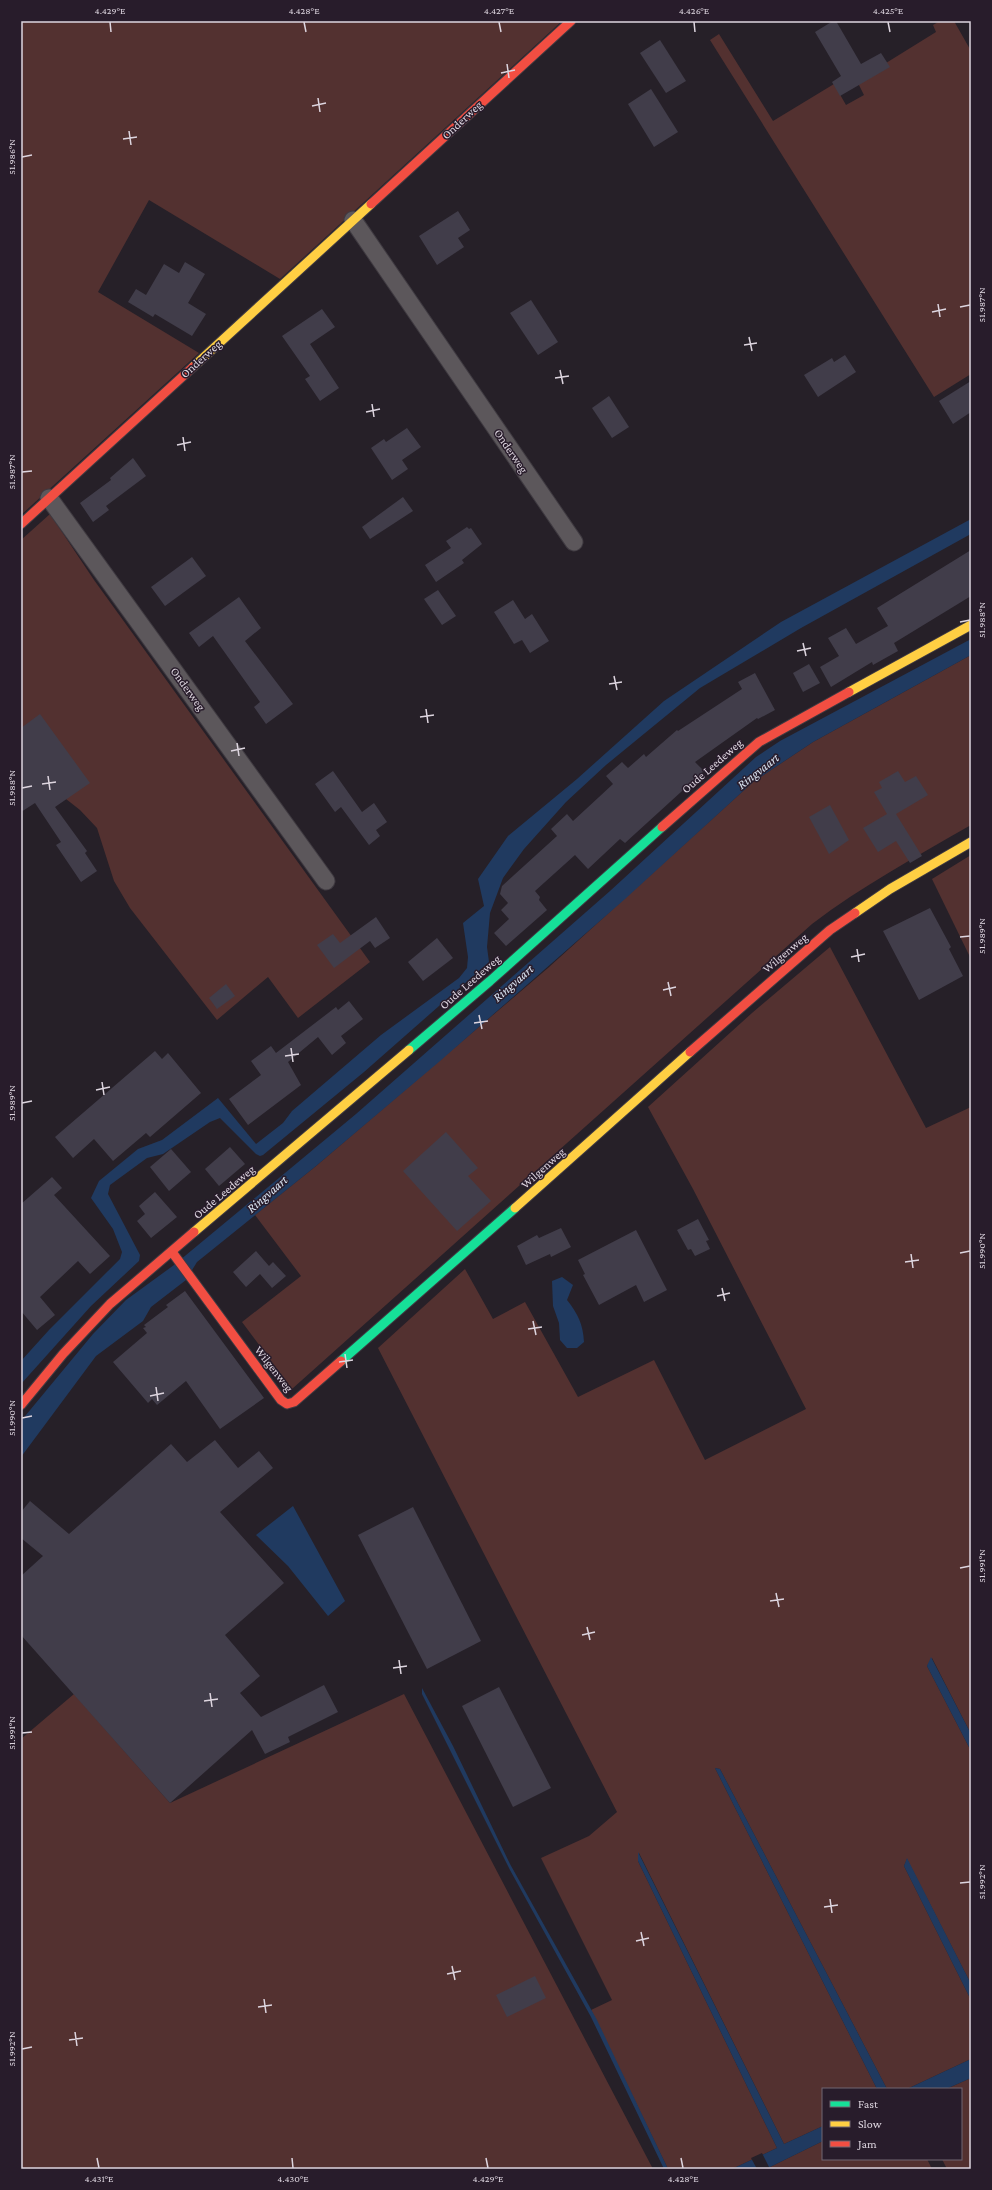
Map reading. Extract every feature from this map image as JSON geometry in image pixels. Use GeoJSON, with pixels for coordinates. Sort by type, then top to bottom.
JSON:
{"type":"FeatureCollection","features":[{"type":"Feature","properties":{"kind":"street","name":"Onderweg"},"geometry":{"type":"LineString","coordinates":[[21,524],[571,21]]}},
{"type":"Feature","properties":{"kind":"street","name":"Onderweg"},"geometry":{"type":"LineString","coordinates":[[353,220],[574,542]]}},
{"type":"Feature","properties":{"kind":"street","name":"Onderweg"},"geometry":{"type":"LineString","coordinates":[[50,498],[326,880]]}},
{"type":"Feature","properties":{"kind":"street","name":"Oude Leedeweg"},"geometry":{"type":"LineString","coordinates":[[21,1405],[63,1354],[110,1304],[175,1255],[490,981],[702,790],[760,742],[971,625]]}},
{"type":"Feature","properties":{"kind":"street","name":"Wilgenweg"},"geometry":{"type":"LineString","coordinates":[[175,1255],[281,1400],[287,1404],[294,1402],[489,1232],[751,997],[830,930],[884,893],[971,842]]}},
{"type":"Feature","properties":{"kind":"shaded area"},"geometry":{"type":"Polygon","coordinates":[[[21,21],[562,21],[280,279],[149,200],[98,292],[199,353],[21,515],[21,21]]]}},
{"type":"Feature","properties":{"kind":"shaded area"},"geometry":{"type":"Polygon","coordinates":[[[940,21],[954,21],[971,51],[971,374],[934,397],[710,40],[719,34],[773,121],[834,84],[846,105],[864,95],[857,81],[936,32],[933,25],[940,21]]]}},
{"type":"Feature","properties":{"kind":"shaded area"},"geometry":{"type":"Polygon","coordinates":[[[50,514],[94,580],[370,962],[298,1018],[268,977],[217,1020],[130,908],[114,881],[97,828],[80,810],[66,799],[21,735],[21,540],[50,514]]]}},
{"type":"Feature","properties":{"kind":"shaded area"},"geometry":{"type":"Polygon","coordinates":[[[971,655],[971,825],[870,884],[812,924],[292,1389],[242,1322],[301,1276],[255,1215],[316,1166],[548,968],[753,782],[813,742],[971,655]]]}},
{"type":"Feature","properties":{"kind":"shaded area"},"geometry":{"type":"Polygon","coordinates":[[[971,855],[971,959],[932,879],[971,855]]]}},
{"type":"Feature","properties":{"kind":"shaded area"},"geometry":{"type":"Polygon","coordinates":[[[830,947],[926,1128],[971,1107],[971,1734],[932,1658],[927,1666],[971,1751],[971,1984],[907,1859],[904,1866],[971,2000],[971,2059],[909,2088],[886,2088],[720,1769],[715,1768],[876,2088],[822,2088],[822,2126],[784,2144],[639,1853],[638,1861],[777,2148],[732,2169],[668,2169],[591,2010],[612,2000],[541,1858],[589,1836],[617,1812],[378,1348],[465,1269],[493,1319],[525,1302],[578,1397],[654,1360],[705,1460],[806,1409],[693,1189],[648,1107],[752,1013],[830,947]]]}},
{"type":"Feature","properties":{"kind":"shaded area"},"geometry":{"type":"Polygon","coordinates":[[[74,1694],[170,1803],[404,1694],[653,2169],[21,2169],[21,1739],[74,1694]]]}},
{"type":"Feature","properties":{"kind":"shaded area"},"geometry":{"type":"Polygon","coordinates":[[[971,2078],[971,2169],[947,2169],[942,2160],[962,2160],[962,2088],[948,2088],[971,2078]]]}},
{"type":"Feature","properties":{"kind":"shaded area"},"geometry":{"type":"Polygon","coordinates":[[[822,2141],[822,2160],[928,2160],[932,2169],[766,2169],[822,2141]]]}},
{"type":"Feature","properties":{"kind":"water"},"geometry":{"type":"Polygon","coordinates":[[[971,519],[971,533],[969,535],[801,628],[700,688],[606,765],[566,802],[524,849],[503,878],[490,913],[487,947],[489,962],[364,1072],[263,1155],[260,1156],[256,1154],[220,1118],[210,1122],[163,1154],[147,1158],[110,1185],[108,1194],[140,1255],[139,1261],[91,1306],[21,1384],[21,1361],[49,1330],[120,1259],[122,1252],[113,1229],[91,1198],[99,1181],[138,1149],[162,1140],[218,1098],[256,1144],[283,1123],[292,1111],[381,1035],[459,978],[467,968],[468,957],[463,923],[484,906],[478,879],[508,836],[577,779],[664,701],[781,622],[971,519]]]}},
{"type":"Feature","properties":{"kind":"water","name":"Ringvaart"},"geometry":{"type":"Polygon","coordinates":[[[971,639],[971,655],[813,742],[753,782],[625,899],[440,1061],[316,1166],[197,1262],[186,1280],[151,1307],[143,1321],[96,1356],[21,1457],[21,1421],[93,1334],[126,1300],[174,1265],[356,1114],[610,891],[756,757],[780,741],[971,639]]]}},
{"type":"Feature","properties":{"kind":"water"},"geometry":{"type":"Polygon","coordinates":[[[562,1277],[573,1285],[567,1300],[581,1324],[584,1342],[577,1348],[567,1348],[560,1340],[559,1323],[553,1306],[552,1281],[562,1277]]]}},
{"type":"Feature","properties":{"kind":"water"},"geometry":{"type":"Polygon","coordinates":[[[293,1506],[345,1601],[328,1616],[288,1566],[256,1535],[293,1506]]]}},
{"type":"Feature","properties":{"kind":"water"},"geometry":{"type":"Polygon","coordinates":[[[931,1657],[971,1734],[971,1751],[927,1666],[931,1657]]]}},
{"type":"Feature","properties":{"kind":"water"},"geometry":{"type":"Polygon","coordinates":[[[422,1688],[453,1746],[510,1864],[597,2020],[668,2169],[664,2169],[591,2017],[510,1870],[422,1694],[422,1688]]]}},
{"type":"Feature","properties":{"kind":"water"},"geometry":{"type":"Polygon","coordinates":[[[715,1768],[720,1769],[886,2088],[876,2088],[715,1768]]]}},
{"type":"Feature","properties":{"kind":"water"},"geometry":{"type":"Polygon","coordinates":[[[638,1852],[784,2144],[822,2126],[822,2141],[766,2169],[732,2169],[777,2148],[638,1861],[638,1852]]]}},
{"type":"Feature","properties":{"kind":"water"},"geometry":{"type":"Polygon","coordinates":[[[907,1858],[971,1984],[971,2000],[904,1866],[907,1858]]]}},
{"type":"Feature","properties":{"kind":"water"},"geometry":{"type":"Polygon","coordinates":[[[971,2059],[971,2078],[948,2088],[909,2088],[971,2059]]]}},
{"type":"Feature","properties":{"kind":"pier"},"geometry":{"type":"Polygon","coordinates":[[[762,2153],[770,2169],[757,2169],[751,2158],[762,2153]]]}},
{"type":"Feature","properties":{"kind":"building"},"geometry":{"type":"Polygon","coordinates":[[[833,21],[836,21],[861,64],[881,53],[890,67],[840,96],[832,82],[841,76],[815,32],[833,21]]]}},
{"type":"Feature","properties":{"kind":"building"},"geometry":{"type":"Polygon","coordinates":[[[660,40],[686,81],[666,93],[640,53],[660,40]]]}},
{"type":"Feature","properties":{"kind":"building"},"geometry":{"type":"Polygon","coordinates":[[[651,89],[678,132],[654,147],[628,104],[651,89]]]}},
{"type":"Feature","properties":{"kind":"building"},"geometry":{"type":"Polygon","coordinates":[[[458,211],[470,230],[458,238],[464,247],[437,265],[419,236],[458,211]]]}},
{"type":"Feature","properties":{"kind":"building"},"geometry":{"type":"Polygon","coordinates":[[[185,262],[205,274],[188,303],[206,314],[192,336],[155,314],[153,317],[128,302],[136,289],[146,295],[164,264],[179,273],[185,262]]]}},
{"type":"Feature","properties":{"kind":"building"},"geometry":{"type":"Polygon","coordinates":[[[531,300],[558,342],[538,355],[510,313],[531,300]]]}},
{"type":"Feature","properties":{"kind":"building"},"geometry":{"type":"Polygon","coordinates":[[[322,309],[335,327],[310,344],[339,388],[320,401],[305,379],[310,376],[282,336],[322,309]]]}},
{"type":"Feature","properties":{"kind":"building"},"geometry":{"type":"Polygon","coordinates":[[[845,355],[856,372],[818,397],[804,375],[832,358],[834,362],[845,355]]]}},
{"type":"Feature","properties":{"kind":"building"},"geometry":{"type":"Polygon","coordinates":[[[971,381],[971,412],[953,424],[939,401],[971,381]]]}},
{"type":"Feature","properties":{"kind":"building"},"geometry":{"type":"Polygon","coordinates":[[[609,396],[629,427],[612,438],[592,408],[609,396]]]}},
{"type":"Feature","properties":{"kind":"building"},"geometry":{"type":"Polygon","coordinates":[[[407,428],[421,447],[402,460],[408,469],[392,480],[371,448],[384,439],[386,442],[407,428]]]}},
{"type":"Feature","properties":{"kind":"building"},"geometry":{"type":"Polygon","coordinates":[[[133,458],[146,476],[106,506],[109,510],[93,522],[80,503],[111,480],[110,478],[133,458]]]}},
{"type":"Feature","properties":{"kind":"building"},"geometry":{"type":"Polygon","coordinates":[[[403,497],[413,511],[370,539],[362,527],[403,497]]]}},
{"type":"Feature","properties":{"kind":"building"},"geometry":{"type":"Polygon","coordinates":[[[467,527],[469,529],[471,528],[482,544],[462,560],[464,563],[436,582],[425,565],[451,548],[446,541],[467,527]]]}},
{"type":"Feature","properties":{"kind":"building"},"geometry":{"type":"Polygon","coordinates":[[[971,550],[971,596],[894,643],[898,651],[873,665],[872,662],[831,687],[820,667],[839,656],[828,638],[846,628],[856,644],[888,626],[877,608],[971,550]]]}},
{"type":"Feature","properties":{"kind":"building"},"geometry":{"type":"Polygon","coordinates":[[[192,557],[206,576],[165,606],[151,587],[192,557]]]}},
{"type":"Feature","properties":{"kind":"building"},"geometry":{"type":"Polygon","coordinates":[[[438,590],[456,616],[442,625],[424,599],[438,590]]]}},
{"type":"Feature","properties":{"kind":"building"},"geometry":{"type":"Polygon","coordinates":[[[239,597],[261,628],[245,641],[293,704],[266,724],[254,707],[260,702],[213,636],[199,647],[189,633],[239,597]]]}},
{"type":"Feature","properties":{"kind":"building"},"geometry":{"type":"Polygon","coordinates":[[[513,600],[525,619],[532,614],[549,641],[530,653],[522,640],[514,644],[494,612],[513,600]]]}},
{"type":"Feature","properties":{"kind":"building"},"geometry":{"type":"Polygon","coordinates":[[[809,664],[820,683],[803,692],[793,673],[809,664]]]}},
{"type":"Feature","properties":{"kind":"building"},"geometry":{"type":"Polygon","coordinates":[[[755,673],[775,710],[758,719],[757,718],[695,762],[704,771],[625,843],[620,839],[588,869],[575,855],[535,891],[540,897],[539,900],[547,910],[506,946],[494,933],[509,919],[501,910],[508,903],[500,894],[502,886],[557,836],[551,829],[567,814],[573,821],[613,784],[606,776],[622,762],[628,768],[644,754],[646,757],[677,730],[678,731],[742,689],[738,682],[755,673]]]}},
{"type":"Feature","properties":{"kind":"building"},"geometry":{"type":"Polygon","coordinates":[[[40,714],[90,783],[55,807],[87,851],[85,853],[97,871],[81,882],[56,845],[61,842],[35,803],[21,812],[21,728],[40,714]]]}},
{"type":"Feature","properties":{"kind":"building"},"geometry":{"type":"Polygon","coordinates":[[[333,771],[362,812],[374,803],[387,822],[376,830],[380,836],[369,845],[341,807],[335,812],[315,784],[333,771]]]}},
{"type":"Feature","properties":{"kind":"building"},"geometry":{"type":"Polygon","coordinates":[[[898,771],[905,782],[916,776],[928,795],[896,814],[922,856],[910,863],[896,841],[878,852],[863,828],[887,814],[874,792],[882,788],[879,782],[898,771]]]}},
{"type":"Feature","properties":{"kind":"building"},"geometry":{"type":"Polygon","coordinates":[[[830,805],[849,840],[829,854],[809,817],[830,805]]]}},
{"type":"Feature","properties":{"kind":"building"},"geometry":{"type":"Polygon","coordinates":[[[930,908],[951,947],[949,949],[963,976],[919,1000],[883,931],[930,908]]]}},
{"type":"Feature","properties":{"kind":"building"},"geometry":{"type":"Polygon","coordinates":[[[376,917],[390,938],[375,948],[370,941],[334,968],[317,945],[333,934],[340,943],[376,917]]]}},
{"type":"Feature","properties":{"kind":"building"},"geometry":{"type":"Polygon","coordinates":[[[437,938],[453,958],[423,981],[408,962],[437,938]]]}},
{"type":"Feature","properties":{"kind":"building"},"geometry":{"type":"Polygon","coordinates":[[[226,984],[235,996],[217,1009],[209,998],[226,984]]]}},
{"type":"Feature","properties":{"kind":"building"},"geometry":{"type":"Polygon","coordinates":[[[349,1001],[363,1019],[341,1036],[346,1043],[332,1055],[318,1037],[288,1062],[301,1085],[248,1125],[229,1099],[261,1075],[251,1061],[271,1046],[276,1053],[336,1007],[338,1010],[349,1001]]]}},
{"type":"Feature","properties":{"kind":"building"},"geometry":{"type":"Polygon","coordinates":[[[155,1051],[162,1059],[168,1053],[201,1093],[150,1137],[146,1133],[113,1161],[94,1139],[73,1158],[55,1137],[155,1051]]]}},
{"type":"Feature","properties":{"kind":"building"},"geometry":{"type":"Polygon","coordinates":[[[446,1132],[478,1168],[468,1176],[491,1201],[457,1231],[403,1171],[446,1132]]]}},
{"type":"Feature","properties":{"kind":"building"},"geometry":{"type":"Polygon","coordinates":[[[230,1147],[245,1164],[219,1186],[205,1169],[230,1147]]]}},
{"type":"Feature","properties":{"kind":"building"},"geometry":{"type":"Polygon","coordinates":[[[171,1149],[191,1172],[169,1191],[150,1167],[171,1149]]]}},
{"type":"Feature","properties":{"kind":"building"},"geometry":{"type":"Polygon","coordinates":[[[52,1177],[62,1188],[54,1195],[110,1256],[90,1274],[78,1261],[40,1297],[55,1315],[37,1330],[21,1311],[21,1204],[52,1177]]]}},
{"type":"Feature","properties":{"kind":"building"},"geometry":{"type":"Polygon","coordinates":[[[155,1192],[177,1217],[151,1238],[137,1221],[145,1214],[139,1206],[155,1192]]]}},
{"type":"Feature","properties":{"kind":"building"},"geometry":{"type":"Polygon","coordinates":[[[698,1219],[709,1240],[706,1241],[710,1249],[695,1256],[691,1249],[688,1250],[677,1230],[698,1219]]]}},
{"type":"Feature","properties":{"kind":"building"},"geometry":{"type":"Polygon","coordinates":[[[561,1228],[571,1247],[551,1257],[550,1254],[526,1265],[517,1246],[537,1235],[539,1238],[561,1228]]]}},
{"type":"Feature","properties":{"kind":"building"},"geometry":{"type":"Polygon","coordinates":[[[636,1230],[667,1290],[644,1302],[636,1285],[599,1305],[583,1275],[585,1274],[578,1260],[636,1230]]]}},
{"type":"Feature","properties":{"kind":"building"},"geometry":{"type":"Polygon","coordinates":[[[256,1251],[269,1266],[273,1262],[286,1276],[272,1288],[260,1274],[246,1287],[233,1272],[256,1251]]]}},
{"type":"Feature","properties":{"kind":"building"},"geometry":{"type":"Polygon","coordinates":[[[185,1291],[264,1398],[220,1429],[186,1381],[157,1405],[152,1399],[148,1403],[113,1362],[147,1333],[143,1328],[146,1327],[144,1325],[168,1307],[166,1305],[185,1291]]]}},
{"type":"Feature","properties":{"kind":"building"},"geometry":{"type":"Polygon","coordinates":[[[215,1440],[238,1468],[259,1451],[273,1468],[220,1512],[284,1583],[225,1635],[260,1676],[240,1693],[261,1717],[324,1685],[338,1712],[288,1737],[290,1742],[265,1754],[252,1730],[170,1803],[21,1635],[21,1576],[43,1556],[21,1538],[21,1512],[30,1501],[69,1534],[171,1444],[187,1462],[215,1440]]]}},
{"type":"Feature","properties":{"kind":"building"},"geometry":{"type":"Polygon","coordinates":[[[413,1507],[481,1641],[427,1669],[358,1535],[413,1507]]]}},
{"type":"Feature","properties":{"kind":"building"},"geometry":{"type":"Polygon","coordinates":[[[499,1687],[551,1788],[513,1807],[462,1706],[499,1687]]]}},
{"type":"Feature","properties":{"kind":"building"},"geometry":{"type":"Polygon","coordinates":[[[535,1976],[546,1998],[507,2017],[496,1995],[535,1976]]]}},
{"type":"Feature","properties":{"kind":"traffic: fast"},"geometry":{"type":"LineString","coordinates":[[409,1050],[490,981],[662,827]]}},
{"type":"Feature","properties":{"kind":"traffic: fast"},"geometry":{"type":"LineString","coordinates":[[341,1361],[515,1208]]}},
{"type":"Feature","properties":{"kind":"traffic: slow"},"geometry":{"type":"LineString","coordinates":[[193,367],[371,204]]}},
{"type":"Feature","properties":{"kind":"traffic: slow"},"geometry":{"type":"LineString","coordinates":[[849,692],[971,625]]}},
{"type":"Feature","properties":{"kind":"traffic: slow"},"geometry":{"type":"LineString","coordinates":[[855,913],[890,889],[971,842]]}},
{"type":"Feature","properties":{"kind":"traffic: slow"},"geometry":{"type":"LineString","coordinates":[[194,1232],[409,1050]]}},
{"type":"Feature","properties":{"kind":"traffic: slow"},"geometry":{"type":"LineString","coordinates":[[515,1208],[690,1052]]}},
{"type":"Feature","properties":{"kind":"traffic: jam"},"geometry":{"type":"LineString","coordinates":[[371,204],[571,21]]}},
{"type":"Feature","properties":{"kind":"traffic: jam"},"geometry":{"type":"LineString","coordinates":[[21,524],[193,367]]}},
{"type":"Feature","properties":{"kind":"traffic: jam"},"geometry":{"type":"LineString","coordinates":[[662,827],[759,742],[849,692]]}},
{"type":"Feature","properties":{"kind":"traffic: jam"},"geometry":{"type":"LineString","coordinates":[[690,1052],[830,930],[855,913]]}},
{"type":"Feature","properties":{"kind":"traffic: jam"},"geometry":{"type":"LineString","coordinates":[[21,1405],[63,1354],[110,1304],[194,1232]]}},
{"type":"Feature","properties":{"kind":"traffic: jam"},"geometry":{"type":"LineString","coordinates":[[172,1252],[281,1400],[287,1404],[294,1402],[341,1361]]}}]}
